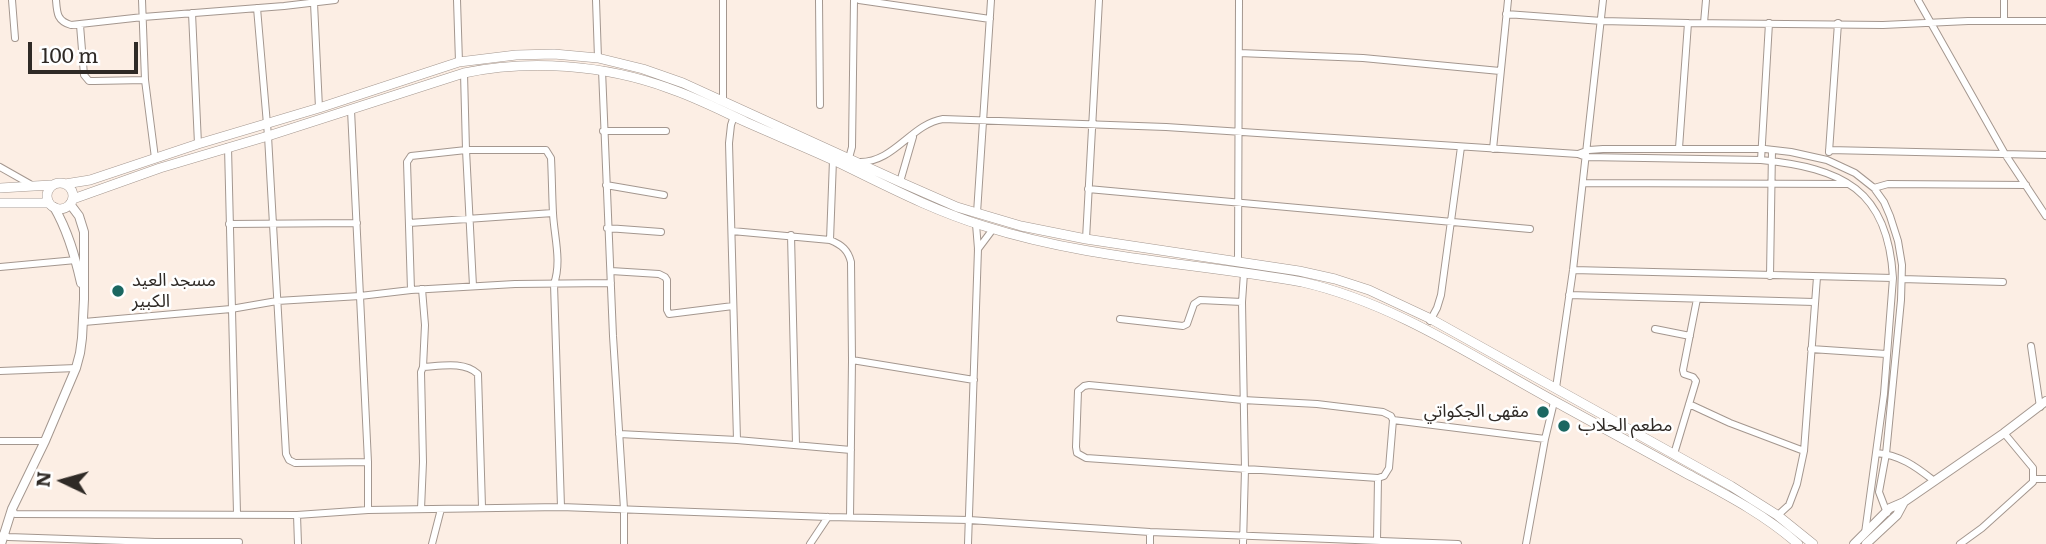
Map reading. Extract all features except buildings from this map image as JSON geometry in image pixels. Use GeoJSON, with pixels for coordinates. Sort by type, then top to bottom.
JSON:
{"type":"FeatureCollection","features":[{"type":"Feature","properties":{"kind":"main road"},"geometry":{"type":"LineString","coordinates":[[0,188],[90,180],[459,62],[505,56],[554,54],[598,58],[664,75],[957,207],[1050,232],[1238,260],[1335,279],[1369,290],[1431,319],[1674,454],[1775,519],[1798,544]]}},
{"type":"Feature","properties":{"kind":"main road"},"geometry":{"type":"LineString","coordinates":[[0,203],[65,208],[72,202],[160,167],[268,136],[464,73],[548,66],[602,70],[667,87],[833,160],[933,208],[976,224],[1049,244],[1323,287],[1389,311],[1822,544]]}},
{"type":"Feature","properties":{"kind":"main road"},"geometry":{"type":"LineString","coordinates":[[65,184],[72,190],[72,202]]}},
{"type":"Feature","properties":{"kind":"main road"},"geometry":{"type":"LineString","coordinates":[[51,185],[47,195],[51,205]]}},
{"type":"Feature","properties":{"kind":"main road"},"geometry":{"type":"LineString","coordinates":[[1049,244],[1050,232]]}},
{"type":"Feature","properties":{"kind":"main road"},"geometry":{"type":"LineString","coordinates":[[1616,435],[1620,424]]}},
{"type":"Feature","properties":{"kind":"main road"},"geometry":{"type":"LineString","coordinates":[[1804,535],[1813,544]]}},
{"type":"Feature","properties":{"kind":"street"},"geometry":{"type":"LineString","coordinates":[[12,0],[15,38]]}},
{"type":"Feature","properties":{"kind":"street"},"geometry":{"type":"LineString","coordinates":[[57,0],[57,11],[63,23],[80,25],[335,0]]}},
{"type":"Feature","properties":{"kind":"street"},"geometry":{"type":"LineString","coordinates":[[142,0],[145,80],[155,158]]}},
{"type":"Feature","properties":{"kind":"street"},"geometry":{"type":"LineString","coordinates":[[457,0],[459,62]]}},
{"type":"Feature","properties":{"kind":"street"},"geometry":{"type":"LineString","coordinates":[[596,0],[598,58]]}},
{"type":"Feature","properties":{"kind":"street"},"geometry":{"type":"LineString","coordinates":[[723,0],[723,101]]}},
{"type":"Feature","properties":{"kind":"street"},"geometry":{"type":"LineString","coordinates":[[819,0],[820,105]]}},
{"type":"Feature","properties":{"kind":"street"},"geometry":{"type":"LineString","coordinates":[[990,19],[857,0],[852,160],[863,163],[880,157],[899,146],[924,125],[937,120],[984,120],[1093,123],[1578,154],[1761,160],[1788,163],[1826,173],[1848,184],[1866,197],[1879,218],[1892,259],[1893,278],[1886,354],[1886,454],[1879,492],[1886,512],[1893,520]]}},
{"type":"Feature","properties":{"kind":"street"},"geometry":{"type":"LineString","coordinates":[[977,213],[991,0]]}},
{"type":"Feature","properties":{"kind":"street"},"geometry":{"type":"LineString","coordinates":[[1086,239],[1100,0]]}},
{"type":"Feature","properties":{"kind":"street"},"geometry":{"type":"LineString","coordinates":[[1238,260],[1239,0]]}},
{"type":"Feature","properties":{"kind":"street"},"geometry":{"type":"LineString","coordinates":[[1493,149],[1508,0]]}},
{"type":"Feature","properties":{"kind":"street"},"geometry":{"type":"LineString","coordinates":[[1556,388],[1573,270],[1603,0]]}},
{"type":"Feature","properties":{"kind":"street"},"geometry":{"type":"LineString","coordinates":[[1704,23],[1706,0]]}},
{"type":"Feature","properties":{"kind":"street"},"geometry":{"type":"LineString","coordinates":[[1918,0],[2005,154],[2046,216]]}},
{"type":"Feature","properties":{"kind":"street"},"geometry":{"type":"LineString","coordinates":[[2004,0],[2004,20]]}},
{"type":"Feature","properties":{"kind":"street"},"geometry":{"type":"LineString","coordinates":[[314,3],[319,108]]}},
{"type":"Feature","properties":{"kind":"street"},"geometry":{"type":"LineString","coordinates":[[257,8],[268,136],[285,447],[289,460],[295,463],[368,462]]}},
{"type":"Feature","properties":{"kind":"street"},"geometry":{"type":"LineString","coordinates":[[192,13],[198,144]]}},
{"type":"Feature","properties":{"kind":"street"},"geometry":{"type":"LineString","coordinates":[[1506,14],[1602,22],[1884,25],[2046,21]]}},
{"type":"Feature","properties":{"kind":"street"},"geometry":{"type":"LineString","coordinates":[[1679,148],[1688,23]]}},
{"type":"Feature","properties":{"kind":"street"},"geometry":{"type":"LineString","coordinates":[[1761,160],[1769,23]]}},
{"type":"Feature","properties":{"kind":"street"},"geometry":{"type":"LineString","coordinates":[[1827,160],[1838,23]]}},
{"type":"Feature","properties":{"kind":"street"},"geometry":{"type":"LineString","coordinates":[[80,25],[86,78],[94,81],[145,80]]}},
{"type":"Feature","properties":{"kind":"street"},"geometry":{"type":"LineString","coordinates":[[1238,53],[1363,58],[1500,71]]}},
{"type":"Feature","properties":{"kind":"street"},"geometry":{"type":"LineString","coordinates":[[602,70],[607,228],[624,544]]}},
{"type":"Feature","properties":{"kind":"street"},"geometry":{"type":"LineString","coordinates":[[464,73],[473,286]]}},
{"type":"Feature","properties":{"kind":"street"},"geometry":{"type":"LineString","coordinates":[[351,110],[368,510]]}},
{"type":"Feature","properties":{"kind":"street"},"geometry":{"type":"LineString","coordinates":[[734,116],[729,143],[737,440]]}},
{"type":"Feature","properties":{"kind":"street"},"geometry":{"type":"LineString","coordinates":[[603,131],[666,131]]}},
{"type":"Feature","properties":{"kind":"street"},"geometry":{"type":"LineString","coordinates":[[900,182],[914,135]]}},
{"type":"Feature","properties":{"kind":"street"},"geometry":{"type":"LineString","coordinates":[[228,147],[237,513]]}},
{"type":"Feature","properties":{"kind":"street"},"geometry":{"type":"LineString","coordinates":[[1426,329],[1439,302],[1461,147]]}},
{"type":"Feature","properties":{"kind":"street"},"geometry":{"type":"LineString","coordinates":[[1586,154],[1594,149],[1679,148],[1791,152],[1827,160],[1855,173],[1874,188],[1884,202],[1898,241],[1902,279],[1888,394],[1876,453],[1865,533]]}},
{"type":"Feature","properties":{"kind":"street"},"geometry":{"type":"LineString","coordinates":[[411,290],[407,162],[411,156],[466,150],[546,150],[551,158],[557,249],[554,284],[561,507]]}},
{"type":"Feature","properties":{"kind":"street"},"geometry":{"type":"LineString","coordinates":[[1770,276],[1772,150]]}},
{"type":"Feature","properties":{"kind":"street"},"geometry":{"type":"LineString","coordinates":[[1829,150],[2046,155]]}},
{"type":"Feature","properties":{"kind":"street"},"geometry":{"type":"LineString","coordinates":[[830,240],[833,160]]}},
{"type":"Feature","properties":{"kind":"street"},"geometry":{"type":"LineString","coordinates":[[0,167],[35,186]]}},
{"type":"Feature","properties":{"kind":"street"},"geometry":{"type":"LineString","coordinates":[[1583,183],[1848,184]]}},
{"type":"Feature","properties":{"kind":"street"},"geometry":{"type":"LineString","coordinates":[[1874,188],[1888,184],[2026,185]]}},
{"type":"Feature","properties":{"kind":"street"},"geometry":{"type":"LineString","coordinates":[[606,185],[664,195]]}},
{"type":"Feature","properties":{"kind":"street"},"geometry":{"type":"LineString","coordinates":[[1088,189],[1530,229]]}},
{"type":"Feature","properties":{"kind":"street"},"geometry":{"type":"LineString","coordinates":[[1,544],[12,509],[76,368],[85,299],[84,232],[72,202]]}},
{"type":"Feature","properties":{"kind":"street"},"geometry":{"type":"LineString","coordinates":[[51,205],[64,225],[85,299]]}},
{"type":"Feature","properties":{"kind":"street"},"geometry":{"type":"LineString","coordinates":[[409,223],[553,213]]}},
{"type":"Feature","properties":{"kind":"street"},"geometry":{"type":"LineString","coordinates":[[229,224],[357,223]]}},
{"type":"Feature","properties":{"kind":"street"},"geometry":{"type":"LineString","coordinates":[[968,544],[978,248],[976,224]]}},
{"type":"Feature","properties":{"kind":"street"},"geometry":{"type":"LineString","coordinates":[[607,228],[661,232]]}},
{"type":"Feature","properties":{"kind":"street"},"geometry":{"type":"LineString","coordinates":[[978,248],[993,229]]}},
{"type":"Feature","properties":{"kind":"street"},"geometry":{"type":"LineString","coordinates":[[732,231],[830,240],[845,248],[851,262],[850,517]]}},
{"type":"Feature","properties":{"kind":"street"},"geometry":{"type":"LineString","coordinates":[[791,235],[796,445]]}},
{"type":"Feature","properties":{"kind":"street"},"geometry":{"type":"LineString","coordinates":[[0,267],[76,260]]}},
{"type":"Feature","properties":{"kind":"street"},"geometry":{"type":"LineString","coordinates":[[1573,270],[1893,278]]}},
{"type":"Feature","properties":{"kind":"street"},"geometry":{"type":"LineString","coordinates":[[611,271],[665,276],[669,314],[733,306]]}},
{"type":"Feature","properties":{"kind":"street"},"geometry":{"type":"LineString","coordinates":[[1243,540],[1244,273]]}},
{"type":"Feature","properties":{"kind":"street"},"geometry":{"type":"LineString","coordinates":[[1775,519],[1789,505],[1797,484],[1804,450],[1816,277]]}},
{"type":"Feature","properties":{"kind":"street"},"geometry":{"type":"LineString","coordinates":[[1902,279],[2003,282]]}},
{"type":"Feature","properties":{"kind":"street"},"geometry":{"type":"LineString","coordinates":[[83,322],[422,289],[611,283]]}},
{"type":"Feature","properties":{"kind":"street"},"geometry":{"type":"LineString","coordinates":[[421,509],[424,462],[420,381],[425,325],[422,289]]}},
{"type":"Feature","properties":{"kind":"street"},"geometry":{"type":"LineString","coordinates":[[1569,295],[1814,302]]}},
{"type":"Feature","properties":{"kind":"street"},"geometry":{"type":"LineString","coordinates":[[1674,454],[1696,381],[1685,375],[1684,370],[1697,299]]}},
{"type":"Feature","properties":{"kind":"street"},"geometry":{"type":"LineString","coordinates":[[1121,319],[1183,326],[1187,324],[1194,304],[1200,300],[1242,302]]}},
{"type":"Feature","properties":{"kind":"street"},"geometry":{"type":"LineString","coordinates":[[1655,328],[1690,336]]}},
{"type":"Feature","properties":{"kind":"street"},"geometry":{"type":"LineString","coordinates":[[1854,544],[1895,505],[1904,502],[2043,404],[2031,346]]}},
{"type":"Feature","properties":{"kind":"street"},"geometry":{"type":"LineString","coordinates":[[1811,349],[1886,354]]}},
{"type":"Feature","properties":{"kind":"street"},"geometry":{"type":"LineString","coordinates":[[852,360],[974,380]]}},
{"type":"Feature","properties":{"kind":"street"},"geometry":{"type":"LineString","coordinates":[[423,367],[455,365],[474,370],[478,374],[482,507]]}},
{"type":"Feature","properties":{"kind":"street"},"geometry":{"type":"LineString","coordinates":[[0,371],[76,368]]}},
{"type":"Feature","properties":{"kind":"street"},"geometry":{"type":"LineString","coordinates":[[1393,420],[1389,468],[1384,476],[1378,478],[1086,458],[1077,453],[1076,447],[1078,391],[1089,385],[1378,411],[1388,414],[1393,420],[1545,439]]}},
{"type":"Feature","properties":{"kind":"street"},"geometry":{"type":"LineString","coordinates":[[1526,544],[1554,402]]}},
{"type":"Feature","properties":{"kind":"street"},"geometry":{"type":"LineString","coordinates":[[1689,404],[1730,423],[1804,450]]}},
{"type":"Feature","properties":{"kind":"street"},"geometry":{"type":"LineString","coordinates":[[1960,544],[2028,488],[2034,479],[2033,468],[2004,433]]}},
{"type":"Feature","properties":{"kind":"street"},"geometry":{"type":"LineString","coordinates":[[619,434],[737,440],[850,450]]}},
{"type":"Feature","properties":{"kind":"street"},"geometry":{"type":"LineString","coordinates":[[0,441],[45,440]]}},
{"type":"Feature","properties":{"kind":"street"},"geometry":{"type":"LineString","coordinates":[[1876,453],[1908,461],[1933,480]]}},
{"type":"Feature","properties":{"kind":"street"},"geometry":{"type":"LineString","coordinates":[[1377,541],[1378,478]]}},
{"type":"Feature","properties":{"kind":"street"},"geometry":{"type":"LineString","coordinates":[[2034,479],[2046,479]]}},
{"type":"Feature","properties":{"kind":"street"},"geometry":{"type":"LineString","coordinates":[[1866,544],[1893,520],[1901,511],[1904,502]]}},
{"type":"Feature","properties":{"kind":"street"},"geometry":{"type":"LineString","coordinates":[[12,509],[15,514],[297,515],[368,510],[561,507],[969,520],[1243,540],[1458,544]]}},
{"type":"Feature","properties":{"kind":"street"},"geometry":{"type":"LineString","coordinates":[[432,544],[441,509]]}},
{"type":"Feature","properties":{"kind":"street"},"geometry":{"type":"LineString","coordinates":[[297,515],[298,544]]}},
{"type":"Feature","properties":{"kind":"street"},"geometry":{"type":"LineString","coordinates":[[810,544],[828,517]]}},
{"type":"Feature","properties":{"kind":"street"},"geometry":{"type":"LineString","coordinates":[[1150,532],[1150,544]]}},
{"type":"Feature","properties":{"kind":"street"},"geometry":{"type":"LineString","coordinates":[[3,534],[8,537],[142,542],[239,542]]}},
{"type":"Feature","properties":{"kind":"place","name":"مسجد العيد الكبير"},"geometry":{"type":"Point","coordinates":[118,291]}},
{"type":"Feature","properties":{"kind":"place","name":"مقهى الجكواتي"},"geometry":{"type":"Point","coordinates":[1543,412]}},
{"type":"Feature","properties":{"kind":"place","name":"مطعم الحلاب"},"geometry":{"type":"Point","coordinates":[1564,426]}}]}
